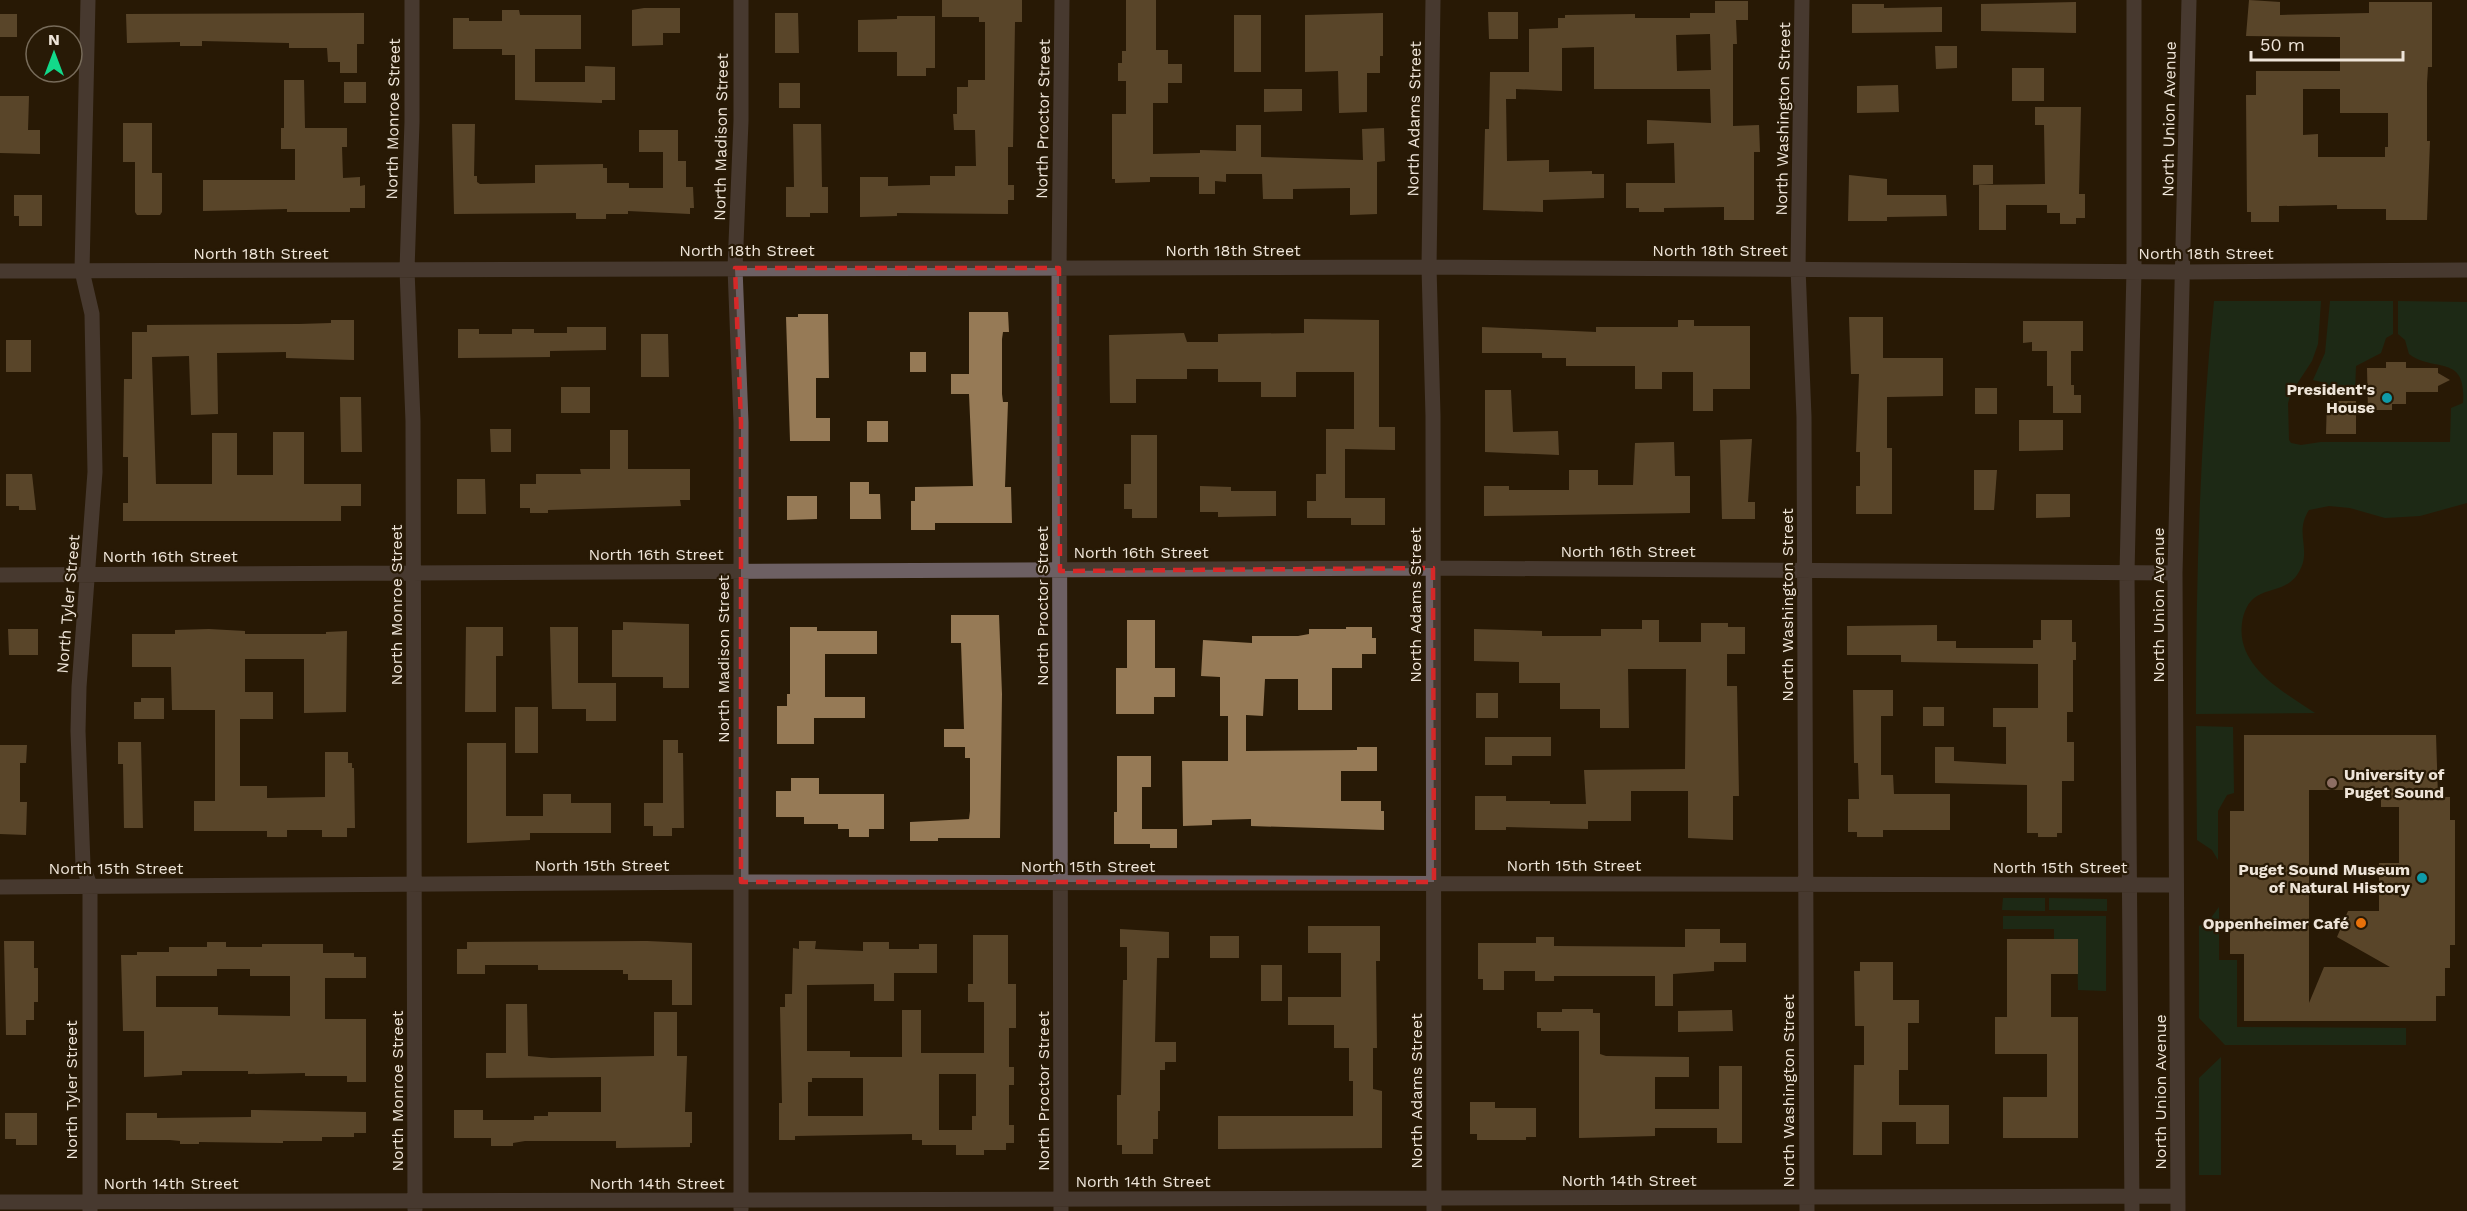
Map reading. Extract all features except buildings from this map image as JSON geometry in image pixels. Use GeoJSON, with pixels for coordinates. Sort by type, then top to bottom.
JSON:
{"type":"FeatureCollection","features":[{"type":"Feature","properties":{"kind":"street","name":"North Tyler Street"},"geometry":{"type":"LineString","coordinates":[[88,0],[82,271],[92,314],[95,460],[94,518],[87,574],[78,731],[83,865],[90,886],[89,1206]]}},
{"type":"Feature","properties":{"kind":"street","name":"North Monroe Street"},"geometry":{"type":"LineString","coordinates":[[412,0],[412,122],[407,270],[413,421],[416,884],[415,1206]]}},
{"type":"Feature","properties":{"kind":"street","name":"North Madison Street"},"geometry":{"type":"LineString","coordinates":[[741,0],[741,121],[735,268],[741,422],[741,1206]]}},
{"type":"Feature","properties":{"kind":"street","name":"North Proctor Street"},"geometry":{"type":"LineString","coordinates":[[1061,1205],[1063,885],[1059,268],[1062,0]]}},
{"type":"Feature","properties":{"kind":"street","name":"North Adams Street"},"geometry":{"type":"LineString","coordinates":[[1433,0],[1429,267],[1433,568],[1434,1205]]}},
{"type":"Feature","properties":{"kind":"street","name":"North Washington Street"},"geometry":{"type":"LineString","coordinates":[[1802,0],[1798,268],[1804,417],[1807,1204]]}},
{"type":"Feature","properties":{"kind":"street","name":"North Union Avenue"},"geometry":{"type":"LineString","coordinates":[[2132,1204],[2127,573],[2134,270],[2134,0]]}},
{"type":"Feature","properties":{"kind":"street","name":"North Union Avenue"},"geometry":{"type":"LineString","coordinates":[[2178,1204],[2175,573],[2184,272],[2188,0]]}},
{"type":"Feature","properties":{"kind":"street","name":"North 18th Street"},"geometry":{"type":"LineString","coordinates":[[0,271],[1429,267],[2184,272],[2467,270]]}},
{"type":"Feature","properties":{"kind":"street","name":"North 16th Street"},"geometry":{"type":"LineString","coordinates":[[0,575],[1433,568],[2175,573]]}},
{"type":"Feature","properties":{"kind":"street","name":"North 15th Street"},"geometry":{"type":"LineString","coordinates":[[0,887],[741,882],[1063,885],[1434,882],[2176,885]]}},
{"type":"Feature","properties":{"kind":"street","name":"North 14th Street"},"geometry":{"type":"LineString","coordinates":[[0,1202],[89,1206],[2178,1204]]}},
{"type":"Feature","properties":{"kind":"highlighted area"},"geometry":{"type":"Polygon","coordinates":[[[735,268],[1059,268],[1060,571],[1433,568],[1434,882],[741,882],[741,422],[735,268]]]}},
{"type":"Feature","properties":{"kind":"green space"},"geometry":{"type":"Polygon","coordinates":[[[2214,301],[2321,301],[2318,344],[2312,361],[2291,393],[2288,403],[2289,440],[2291,443],[2301,445],[2321,442],[2450,442],[2451,408],[2463,403],[2463,387],[2460,377],[2447,367],[2419,360],[2409,354],[2405,340],[2398,334],[2398,301],[2467,302],[2467,503],[2420,516],[2385,518],[2350,508],[2329,506],[2309,510],[2303,527],[2304,558],[2297,575],[2283,586],[2254,598],[2245,611],[2242,639],[2254,665],[2277,687],[2315,713],[2196,714],[2200,507],[2205,404],[2214,301]]]}},
{"type":"Feature","properties":{"kind":"green space"},"geometry":{"type":"Polygon","coordinates":[[[2330,301],[2393,301],[2393,334],[2386,338],[2381,353],[2356,366],[2355,392],[2335,393],[2326,383],[2313,380],[2325,353],[2330,301]]]}},
{"type":"Feature","properties":{"kind":"green space"},"geometry":{"type":"Polygon","coordinates":[[[2196,726],[2233,727],[2234,793],[2227,795],[2218,811],[2218,860],[2212,850],[2197,840],[2196,726]]]}},
{"type":"Feature","properties":{"kind":"green space"},"geometry":{"type":"Polygon","coordinates":[[[2003,898],[2045,898],[2045,911],[2002,910],[2003,898]]]}},
{"type":"Feature","properties":{"kind":"green space"},"geometry":{"type":"Polygon","coordinates":[[[2049,898],[2107,899],[2107,911],[2049,910],[2049,898]]]}},
{"type":"Feature","properties":{"kind":"green space"},"geometry":{"type":"Polygon","coordinates":[[[2219,907],[2219,960],[2237,960],[2237,1027],[2406,1028],[2406,1045],[2225,1045],[2199,1018],[2199,926],[2210,919],[2219,907]]]}},
{"type":"Feature","properties":{"kind":"green space"},"geometry":{"type":"Polygon","coordinates":[[[2003,916],[2106,916],[2106,991],[2078,990],[2077,939],[2054,939],[2054,929],[2003,929],[2003,916]]]}},
{"type":"Feature","properties":{"kind":"green space"},"geometry":{"type":"Polygon","coordinates":[[[2221,1057],[2221,1175],[2199,1175],[2199,1078],[2221,1057]]]}},
{"type":"Feature","properties":{"kind":"place","name":"President's House"},"geometry":{"type":"Point","coordinates":[2387,398]}},
{"type":"Feature","properties":{"kind":"place","name":"University of Puget Sound"},"geometry":{"type":"Point","coordinates":[2332,783]}},
{"type":"Feature","properties":{"kind":"place","name":"Puget Sound Museum of Natural History"},"geometry":{"type":"Point","coordinates":[2422,878]}},
{"type":"Feature","properties":{"kind":"place","name":"Oppenheimer Café"},"geometry":{"type":"Point","coordinates":[2361,923]}}]}
